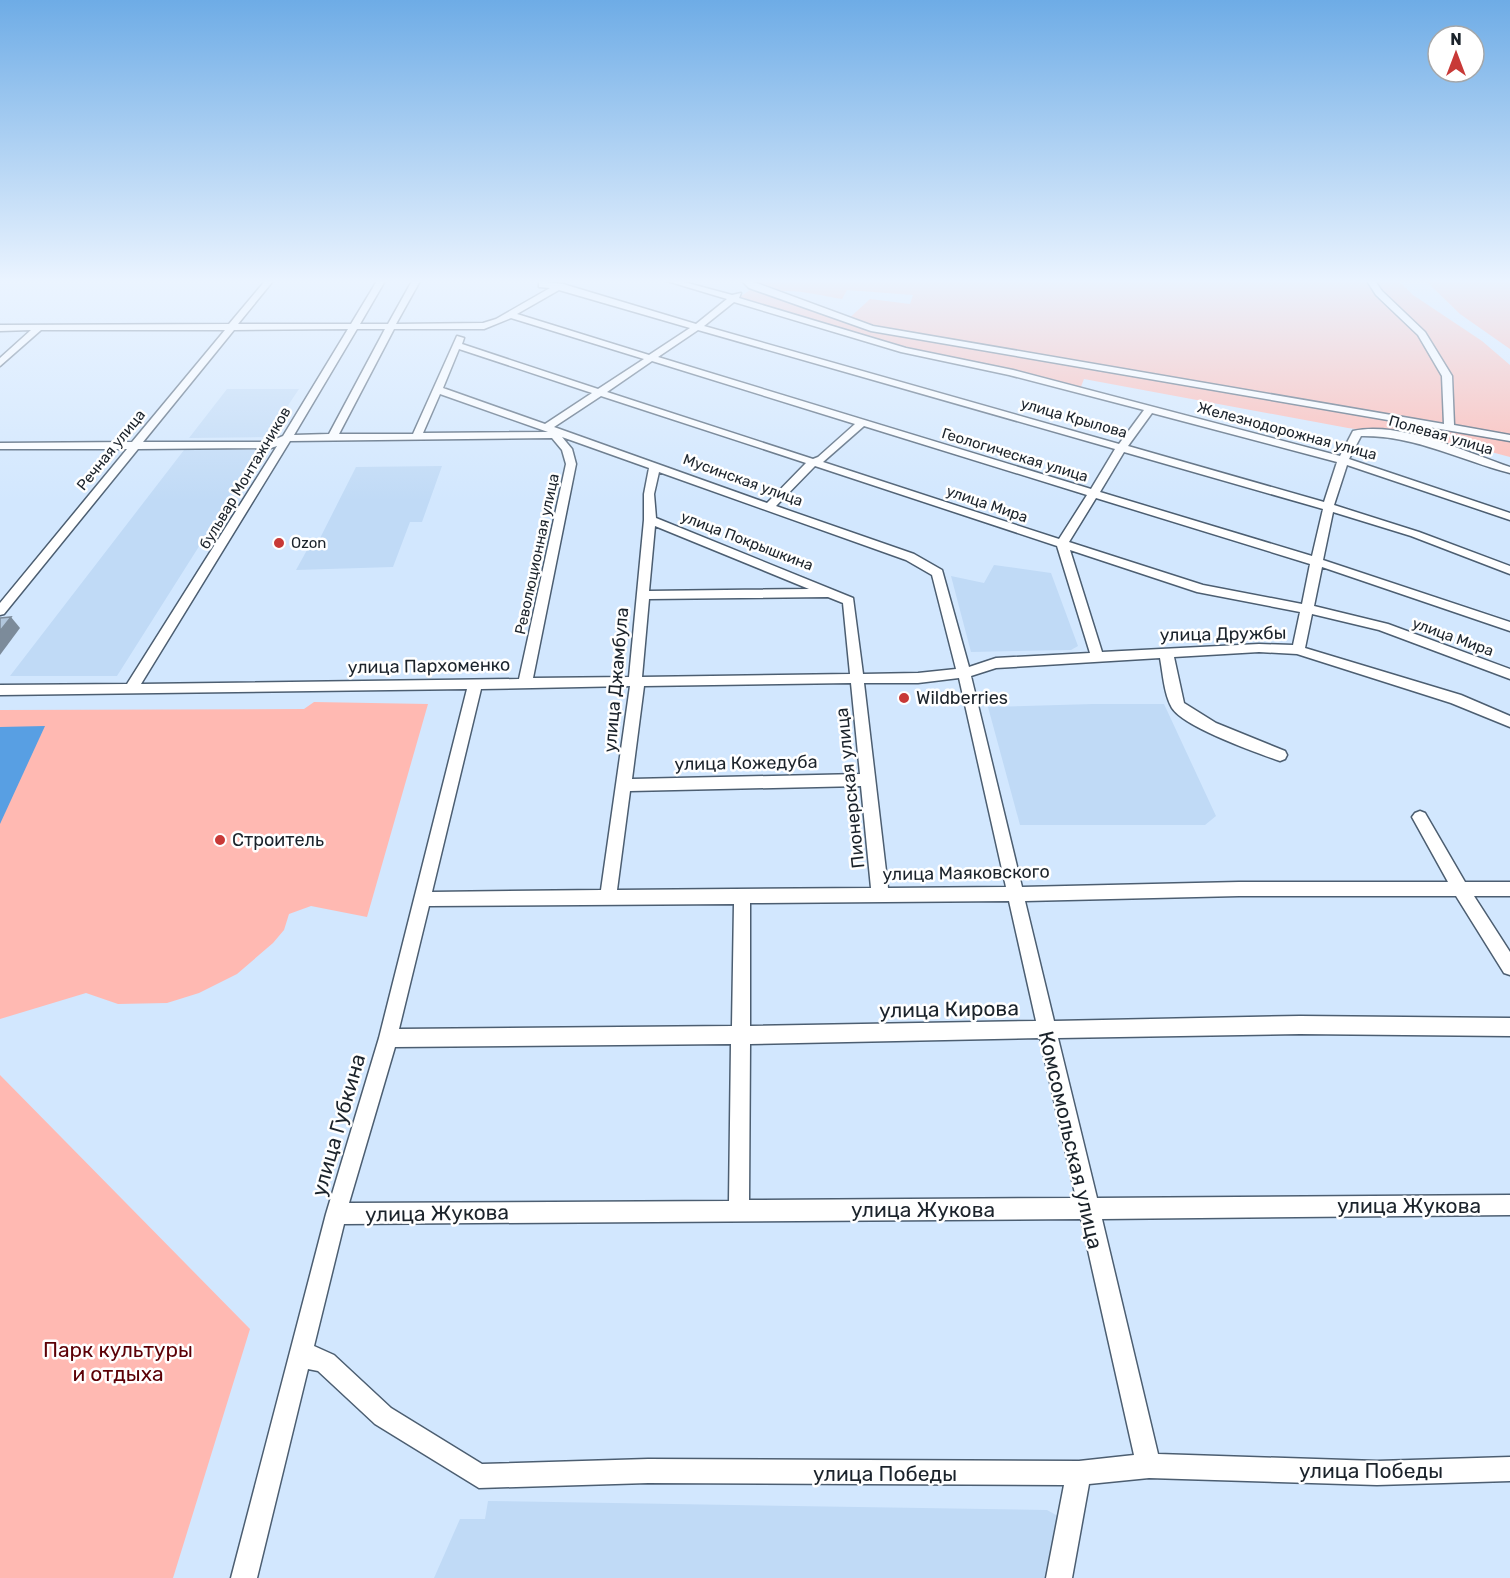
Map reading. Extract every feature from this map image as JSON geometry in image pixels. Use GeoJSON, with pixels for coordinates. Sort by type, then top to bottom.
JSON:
{"type":"FeatureCollection","features":[{"type":"Feature","properties":{"kind":"street","name":"Речная улица"},"geometry":{"type":"LineString","coordinates":[[0,611],[208,355]]}},
{"type":"Feature","properties":{"kind":"street","name":"бульвар Монтажников"},"geometry":{"type":"LineString","coordinates":[[131,689],[337,355]]}},
{"type":"Feature","properties":{"kind":"street"},"geometry":{"type":"LineString","coordinates":[[333,437],[376,355]]}},
{"type":"Feature","properties":{"kind":"street"},"geometry":{"type":"LineString","coordinates":[[417,436],[436,389],[454,355]]}},
{"type":"Feature","properties":{"kind":"street","name":"улица Мира"},"geometry":{"type":"LineString","coordinates":[[485,355],[1201,589],[1305,607],[1383,627],[1510,674]]}},
{"type":"Feature","properties":{"kind":"street","name":"Геологическая улица"},"geometry":{"type":"LineString","coordinates":[[643,355],[861,424],[1318,562],[1510,627]]}},
{"type":"Feature","properties":{"kind":"street"},"geometry":{"type":"LineString","coordinates":[[0,446],[271,445],[287,438],[554,432],[600,391],[655,355]]}},
{"type":"Feature","properties":{"kind":"street","name":"улица Крылова"},"geometry":{"type":"LineString","coordinates":[[795,355],[1329,507],[1415,534],[1510,570]]}},
{"type":"Feature","properties":{"kind":"street","name":"Железнодорожная улица"},"geometry":{"type":"LineString","coordinates":[[926,355],[1010,372],[1343,460],[1510,517]]}},
{"type":"Feature","properties":{"kind":"street","name":"Полевая улица"},"geometry":{"type":"LineString","coordinates":[[1025,355],[1510,438]]}},
{"type":"Feature","properties":{"kind":"street"},"geometry":{"type":"LineString","coordinates":[[1435,355],[1448,376],[1449,428]]}},
{"type":"Feature","properties":{"kind":"street","name":"Мусинская улица"},"geometry":{"type":"LineString","coordinates":[[436,389],[910,557],[938,573],[964,673]]}},
{"type":"Feature","properties":{"kind":"street"},"geometry":{"type":"LineString","coordinates":[[1097,656],[1062,544],[1122,447],[1149,410]]}},
{"type":"Feature","properties":{"kind":"street"},"geometry":{"type":"LineString","coordinates":[[1298,650],[1305,607],[1318,562],[1329,507],[1343,460],[1358,433],[1357,412]]}},
{"type":"Feature","properties":{"kind":"street"},"geometry":{"type":"LineString","coordinates":[[769,507],[813,462],[822,459],[861,424]]}},
{"type":"Feature","properties":{"kind":"street","name":"Революционная улица"},"geometry":{"type":"LineString","coordinates":[[525,682],[571,464],[567,449],[554,432]]}},
{"type":"Feature","properties":{"kind":"street","name":"Полевая улица"},"geometry":{"type":"LineString","coordinates":[[1358,433],[1378,433],[1413,439],[1510,470]]}},
{"type":"Feature","properties":{"kind":"street","name":"улица Джамбула"},"geometry":{"type":"LineString","coordinates":[[608,897],[637,687],[635,680],[650,520],[650,494],[655,466]]}},
{"type":"Feature","properties":{"kind":"street","name":"улица Покрышкина"},"geometry":{"type":"LineString","coordinates":[[650,520],[833,592],[849,601],[859,678]]}},
{"type":"Feature","properties":{"kind":"street","name":"улица Покрышкина"},"geometry":{"type":"LineString","coordinates":[[642,595],[817,595],[833,592]]}},
{"type":"Feature","properties":{"kind":"street","name":"улица Дружбы"},"geometry":{"type":"LineString","coordinates":[[859,678],[918,678],[964,673],[996,663],[1097,656],[1258,648],[1298,650],[1456,699],[1510,722]]}},
{"type":"Feature","properties":{"kind":"street"},"geometry":{"type":"LineString","coordinates":[[1166,652],[1177,706],[1187,714],[1252,746],[1280,755]]}},
{"type":"Feature","properties":{"kind":"street","name":"Комсомольская улица"},"geometry":{"type":"LineString","coordinates":[[964,673],[1045,1030],[1149,1466]]}},
{"type":"Feature","properties":{"kind":"street","name":"улица Пархоменко"},"geometry":{"type":"LineString","coordinates":[[0,690],[859,678]]}},
{"type":"Feature","properties":{"kind":"street","name":"Пионерская улица"},"geometry":{"type":"LineString","coordinates":[[859,678],[880,894]]}},
{"type":"Feature","properties":{"kind":"street","name":"улица Губкина"},"geometry":{"type":"LineString","coordinates":[[244,1578],[336,1214],[388,1038],[475,685]]}},
{"type":"Feature","properties":{"kind":"street","name":"улица Кожедуба"},"geometry":{"type":"LineString","coordinates":[[624,785],[868,780]]}},
{"type":"Feature","properties":{"kind":"street"},"geometry":{"type":"LineString","coordinates":[[1420,817],[1460,889],[1510,967]]}},
{"type":"Feature","properties":{"kind":"street","name":"улица Маяковского"},"geometry":{"type":"LineString","coordinates":[[423,899],[1014,894],[1239,889],[1510,889]]}},
{"type":"Feature","properties":{"kind":"street"},"geometry":{"type":"LineString","coordinates":[[739,1210],[743,1035],[740,1025],[742,897]]}},
{"type":"Feature","properties":{"kind":"street","name":"улица Кирова"},"geometry":{"type":"LineString","coordinates":[[388,1038],[743,1035],[1300,1025],[1510,1027]]}},
{"type":"Feature","properties":{"kind":"street","name":"улица Жукова"},"geometry":{"type":"LineString","coordinates":[[336,1214],[1510,1205]]}},
{"type":"Feature","properties":{"kind":"street","name":"улица Победы"},"geometry":{"type":"LineString","coordinates":[[300,1358],[314,1357],[326,1363],[383,1416],[478,1476],[648,1471],[1079,1473],[1149,1466],[1377,1473],[1510,1469]]}},
{"type":"Feature","properties":{"kind":"street"},"geometry":{"type":"LineString","coordinates":[[1059,1578],[1079,1473]]}},
{"type":"Feature","properties":{"kind":"shaded area"},"geometry":{"type":"Polygon","coordinates":[[[227,389],[299,389],[267,437],[189,438],[227,389]]]}},
{"type":"Feature","properties":{"kind":"shaded area"},"geometry":{"type":"Polygon","coordinates":[[[184,450],[260,450],[117,676],[10,676],[184,450]]]}},
{"type":"Feature","properties":{"kind":"shaded area"},"geometry":{"type":"Polygon","coordinates":[[[442,466],[422,522],[410,522],[393,567],[296,570],[307,550],[314,550],[356,467],[442,466]]]}},
{"type":"Feature","properties":{"kind":"shaded area"},"geometry":{"type":"Polygon","coordinates":[[[994,565],[1051,573],[1078,646],[1071,650],[971,652],[951,576],[984,583],[994,565]]]}},
{"type":"Feature","properties":{"kind":"shaded area"},"geometry":{"type":"Polygon","coordinates":[[[1164,704],[1216,816],[1205,825],[1020,825],[988,707],[1164,704]]]}},
{"type":"Feature","properties":{"kind":"shaded area"},"geometry":{"type":"Polygon","coordinates":[[[488,1501],[1047,1510],[1065,1520],[1052,1578],[434,1578],[460,1519],[485,1519],[488,1501]]]}},
{"type":"Feature","properties":{"kind":"green space"},"geometry":{"type":"Polygon","coordinates":[[[931,355],[1498,355],[1510,365],[1510,457],[1461,444],[1462,452],[1408,436],[1348,428],[1084,379],[1080,389],[931,355]]]}},
{"type":"Feature","properties":{"kind":"green space","name":"Строитель"},"geometry":{"type":"Polygon","coordinates":[[[314,702],[428,704],[367,917],[311,906],[289,914],[284,930],[273,943],[237,974],[199,993],[167,1003],[118,1004],[86,993],[0,1019],[0,710],[304,709],[314,702]]]}},
{"type":"Feature","properties":{"kind":"green space","name":"Парк культуры и отдыха"},"geometry":{"type":"Polygon","coordinates":[[[0,1075],[250,1329],[173,1578],[0,1578],[0,1075]]]}},
{"type":"Feature","properties":{"kind":"water"},"geometry":{"type":"Polygon","coordinates":[[[45,726],[0,824],[0,727],[45,726]]]}},
{"type":"Feature","properties":{"kind":"building"},"geometry":{"type":"Polygon","coordinates":[[[11,617],[0,631],[0,618],[11,617]]]}},
{"type":"Feature","properties":{"kind":"place","name":"Ozon"},"geometry":{"type":"Point","coordinates":[279,543]}},
{"type":"Feature","properties":{"kind":"place","name":"Wildberries"},"geometry":{"type":"Point","coordinates":[904,698]}},
{"type":"Feature","properties":{"kind":"place","name":"Строитель"},"geometry":{"type":"Point","coordinates":[220,840]}}]}
